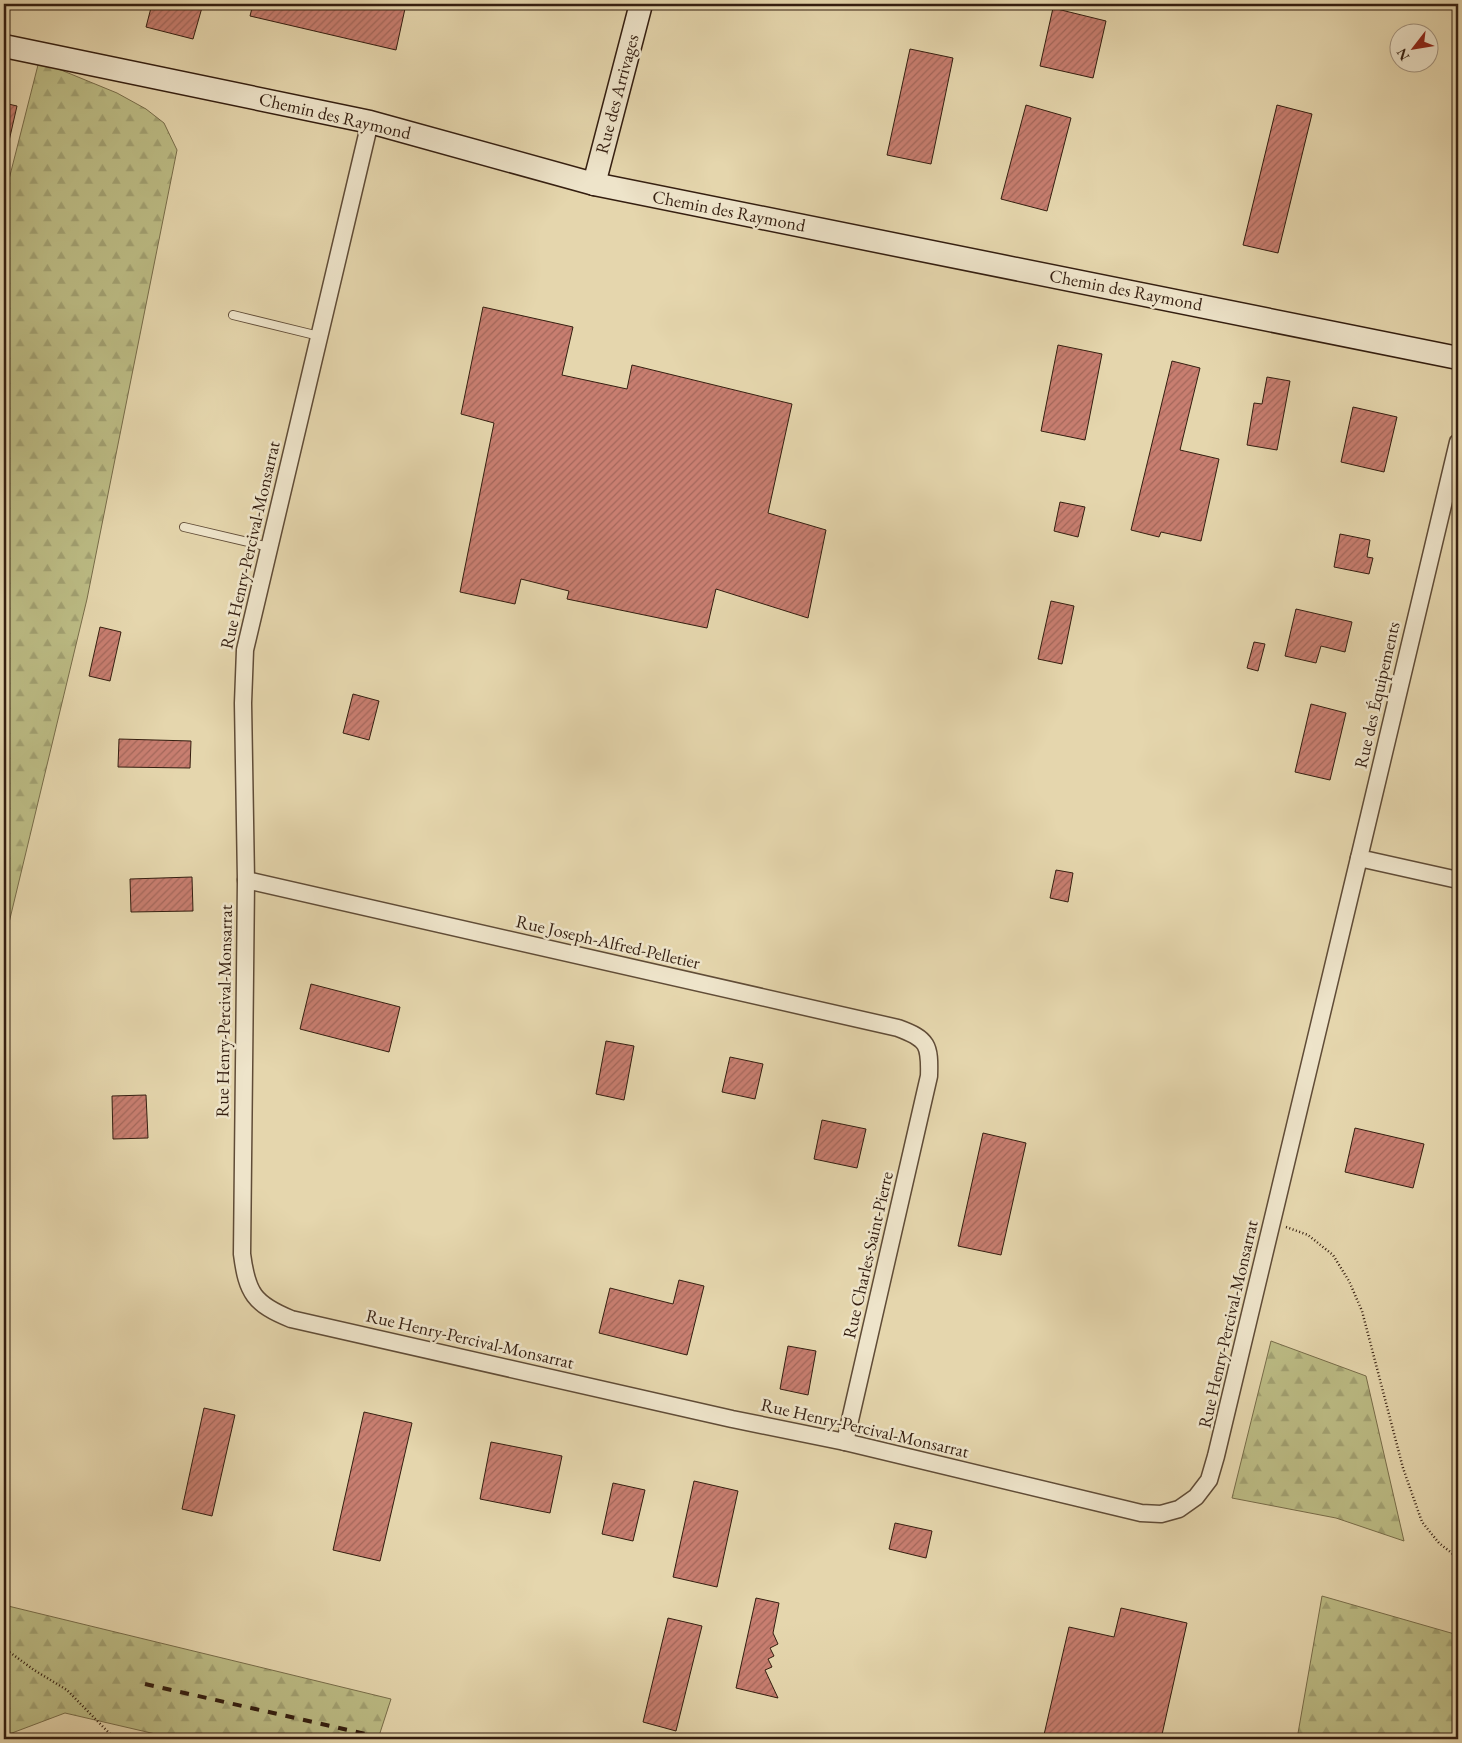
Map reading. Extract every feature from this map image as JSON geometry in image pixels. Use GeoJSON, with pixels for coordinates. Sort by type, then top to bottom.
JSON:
{"type":"FeatureCollection","features":[{"type":"Feature","properties":{"kind":"street","name":"Rue des Arrivages"},"geometry":{"type":"LineString","coordinates":[[594,184],[641,4]]}},
{"type":"Feature","properties":{"kind":"street","name":"Chemin des Raymond"},"geometry":{"type":"LineString","coordinates":[[4,46],[370,122],[594,184],[1458,358]]}},
{"type":"Feature","properties":{"kind":"street","name":"Rue Henry-Percival-Monsarrat"},"geometry":{"type":"LineString","coordinates":[[370,122],[245,650],[243,703],[246,880],[242,1254],[245,1278],[255,1297],[272,1311],[292,1319],[732,1419],[845,1442],[1141,1514],[1161,1514],[1179,1509],[1196,1497],[1209,1480],[1228,1413],[1359,858]]}},
{"type":"Feature","properties":{"kind":"street","name":"Rue des Équipements"},"geometry":{"type":"LineString","coordinates":[[1359,858],[1458,442]]}},
{"type":"Feature","properties":{"kind":"street"},"geometry":{"type":"LineString","coordinates":[[1359,858],[1458,880]]}},
{"type":"Feature","properties":{"kind":"street","name":"Rue Joseph-Alfred-Pelletier"},"geometry":{"type":"LineString","coordinates":[[246,880],[898,1028],[914,1034],[925,1043],[929,1055],[929,1076]]}},
{"type":"Feature","properties":{"kind":"street","name":"Rue Charles-Saint-Pierre"},"geometry":{"type":"LineString","coordinates":[[845,1442],[929,1076]]}},
{"type":"Feature","properties":{"kind":"lane"},"geometry":{"type":"LineString","coordinates":[[234,315],[319,336]]}},
{"type":"Feature","properties":{"kind":"lane"},"geometry":{"type":"LineString","coordinates":[[184,527],[269,547]]}},
{"type":"Feature","properties":{"kind":"path"},"geometry":{"type":"LineString","coordinates":[[1272,1225],[1293,1229],[1308,1235],[1333,1256],[1348,1280],[1362,1310],[1403,1468],[1422,1522],[1439,1543],[1458,1558]]}},
{"type":"Feature","properties":{"kind":"path"},"geometry":{"type":"LineString","coordinates":[[4,1648],[34,1670],[67,1690],[115,1739]]}},
{"type":"Feature","properties":{"kind":"green space"},"geometry":{"type":"Polygon","coordinates":[[[39,61],[117,93],[146,109],[164,123],[177,150],[87,599],[7,931],[4,963],[4,199],[39,61]]]}},
{"type":"Feature","properties":{"kind":"green space"},"geometry":{"type":"Polygon","coordinates":[[[1271,1341],[1366,1376],[1404,1541],[1336,1518],[1232,1498],[1271,1341]]]}},
{"type":"Feature","properties":{"kind":"green space"},"geometry":{"type":"Polygon","coordinates":[[[1322,1596],[1458,1635],[1458,1739],[1297,1739],[1322,1596]]]}},
{"type":"Feature","properties":{"kind":"green space"},"geometry":{"type":"Polygon","coordinates":[[[4,1605],[391,1699],[378,1739],[177,1739],[65,1713],[4,1736],[4,1605]]]}},
{"type":"Feature","properties":{"kind":"building"},"geometry":{"type":"Polygon","coordinates":[[[152,4],[203,4],[193,39],[146,27],[152,4]]]}},
{"type":"Feature","properties":{"kind":"building"},"geometry":{"type":"Polygon","coordinates":[[[253,4],[406,4],[396,50],[250,16],[253,4]]]}},
{"type":"Feature","properties":{"kind":"building"},"geometry":{"type":"Polygon","coordinates":[[[1053,8],[1106,21],[1093,78],[1040,66],[1053,8]]]}},
{"type":"Feature","properties":{"kind":"building"},"geometry":{"type":"Polygon","coordinates":[[[910,49],[953,58],[931,164],[887,155],[910,49]]]}},
{"type":"Feature","properties":{"kind":"building"},"geometry":{"type":"Polygon","coordinates":[[[4,103],[17,106],[9,141],[4,140],[4,103]]]}},
{"type":"Feature","properties":{"kind":"building"},"geometry":{"type":"Polygon","coordinates":[[[1026,105],[1071,118],[1047,211],[1001,199],[1026,105]]]}},
{"type":"Feature","properties":{"kind":"building"},"geometry":{"type":"Polygon","coordinates":[[[1277,105],[1312,114],[1278,253],[1243,245],[1277,105]]]}},
{"type":"Feature","properties":{"kind":"building"},"geometry":{"type":"Polygon","coordinates":[[[483,307],[573,327],[562,375],[627,389],[632,365],[792,404],[768,513],[826,530],[808,618],[716,589],[707,628],[567,599],[569,591],[521,579],[515,604],[460,592],[494,423],[461,414],[483,307]]]}},
{"type":"Feature","properties":{"kind":"building"},"geometry":{"type":"Polygon","coordinates":[[[1058,345],[1102,354],[1085,440],[1041,431],[1058,345]]]}},
{"type":"Feature","properties":{"kind":"building"},"geometry":{"type":"Polygon","coordinates":[[[1172,361],[1200,368],[1180,450],[1219,459],[1201,541],[1161,532],[1159,537],[1131,530],[1172,361]]]}},
{"type":"Feature","properties":{"kind":"building"},"geometry":{"type":"Polygon","coordinates":[[[1267,377],[1290,381],[1277,450],[1247,445],[1254,403],[1262,404],[1267,377]]]}},
{"type":"Feature","properties":{"kind":"building"},"geometry":{"type":"Polygon","coordinates":[[[1353,407],[1397,417],[1384,472],[1341,462],[1353,407]]]}},
{"type":"Feature","properties":{"kind":"building"},"geometry":{"type":"Polygon","coordinates":[[[1060,502],[1085,507],[1078,537],[1054,531],[1060,502]]]}},
{"type":"Feature","properties":{"kind":"building"},"geometry":{"type":"Polygon","coordinates":[[[1340,534],[1370,540],[1367,557],[1373,558],[1369,574],[1334,567],[1340,534]]]}},
{"type":"Feature","properties":{"kind":"building"},"geometry":{"type":"Polygon","coordinates":[[[1051,601],[1074,606],[1062,664],[1038,659],[1051,601]]]}},
{"type":"Feature","properties":{"kind":"building"},"geometry":{"type":"Polygon","coordinates":[[[1296,609],[1352,622],[1345,652],[1321,646],[1316,663],[1285,656],[1296,609]]]}},
{"type":"Feature","properties":{"kind":"building"},"geometry":{"type":"Polygon","coordinates":[[[100,627],[121,632],[110,681],[89,676],[100,627]]]}},
{"type":"Feature","properties":{"kind":"building"},"geometry":{"type":"Polygon","coordinates":[[[1254,642],[1265,644],[1258,671],[1247,668],[1254,642]]]}},
{"type":"Feature","properties":{"kind":"building"},"geometry":{"type":"Polygon","coordinates":[[[353,694],[379,701],[369,740],[343,733],[353,694]]]}},
{"type":"Feature","properties":{"kind":"building"},"geometry":{"type":"Polygon","coordinates":[[[1311,704],[1346,713],[1330,780],[1295,772],[1311,704]]]}},
{"type":"Feature","properties":{"kind":"building"},"geometry":{"type":"Polygon","coordinates":[[[119,739],[191,741],[190,768],[118,767],[119,739]]]}},
{"type":"Feature","properties":{"kind":"building"},"geometry":{"type":"Polygon","coordinates":[[[1056,870],[1073,873],[1068,902],[1050,898],[1056,870]]]}},
{"type":"Feature","properties":{"kind":"building"},"geometry":{"type":"Polygon","coordinates":[[[192,877],[193,911],[131,912],[130,879],[192,877]]]}},
{"type":"Feature","properties":{"kind":"building"},"geometry":{"type":"Polygon","coordinates":[[[311,984],[400,1007],[389,1052],[300,1029],[311,984]]]}},
{"type":"Feature","properties":{"kind":"building"},"geometry":{"type":"Polygon","coordinates":[[[606,1041],[634,1046],[624,1100],[596,1094],[606,1041]]]}},
{"type":"Feature","properties":{"kind":"building"},"geometry":{"type":"Polygon","coordinates":[[[730,1057],[763,1064],[755,1099],[722,1092],[730,1057]]]}},
{"type":"Feature","properties":{"kind":"building"},"geometry":{"type":"Polygon","coordinates":[[[146,1095],[148,1138],[113,1139],[112,1096],[146,1095]]]}},
{"type":"Feature","properties":{"kind":"building"},"geometry":{"type":"Polygon","coordinates":[[[822,1120],[866,1129],[857,1168],[814,1159],[822,1120]]]}},
{"type":"Feature","properties":{"kind":"building"},"geometry":{"type":"Polygon","coordinates":[[[1355,1128],[1424,1144],[1413,1188],[1345,1172],[1355,1128]]]}},
{"type":"Feature","properties":{"kind":"building"},"geometry":{"type":"Polygon","coordinates":[[[983,1133],[1026,1143],[1001,1255],[958,1246],[983,1133]]]}},
{"type":"Feature","properties":{"kind":"building"},"geometry":{"type":"Polygon","coordinates":[[[679,1280],[704,1286],[687,1355],[599,1333],[610,1288],[673,1304],[679,1280]]]}},
{"type":"Feature","properties":{"kind":"building"},"geometry":{"type":"Polygon","coordinates":[[[788,1346],[816,1351],[808,1395],[780,1389],[788,1346]]]}},
{"type":"Feature","properties":{"kind":"building"},"geometry":{"type":"Polygon","coordinates":[[[204,1408],[235,1415],[212,1516],[182,1509],[204,1408]]]}},
{"type":"Feature","properties":{"kind":"building"},"geometry":{"type":"Polygon","coordinates":[[[364,1412],[412,1423],[380,1561],[333,1550],[364,1412]]]}},
{"type":"Feature","properties":{"kind":"building"},"geometry":{"type":"Polygon","coordinates":[[[491,1442],[562,1456],[550,1513],[480,1499],[491,1442]]]}},
{"type":"Feature","properties":{"kind":"building"},"geometry":{"type":"Polygon","coordinates":[[[694,1481],[738,1491],[717,1587],[673,1577],[694,1481]]]}},
{"type":"Feature","properties":{"kind":"building"},"geometry":{"type":"Polygon","coordinates":[[[613,1483],[645,1490],[633,1541],[602,1534],[613,1483]]]}},
{"type":"Feature","properties":{"kind":"building"},"geometry":{"type":"Polygon","coordinates":[[[895,1523],[932,1531],[926,1558],[889,1549],[895,1523]]]}},
{"type":"Feature","properties":{"kind":"building"},"geometry":{"type":"Polygon","coordinates":[[[756,1598],[779,1603],[773,1633],[778,1644],[770,1648],[774,1656],[768,1659],[772,1667],[765,1670],[778,1698],[736,1688],[756,1598]]]}},
{"type":"Feature","properties":{"kind":"building"},"geometry":{"type":"Polygon","coordinates":[[[1121,1608],[1187,1623],[1161,1739],[1043,1739],[1069,1627],[1114,1637],[1121,1608]]]}},
{"type":"Feature","properties":{"kind":"building"},"geometry":{"type":"Polygon","coordinates":[[[668,1618],[702,1626],[676,1731],[643,1722],[668,1618]]]}},
{"type":"Feature","properties":{"kind":"railway"},"geometry":{"type":"LineString","coordinates":[[145,1684],[388,1739]]}}]}
